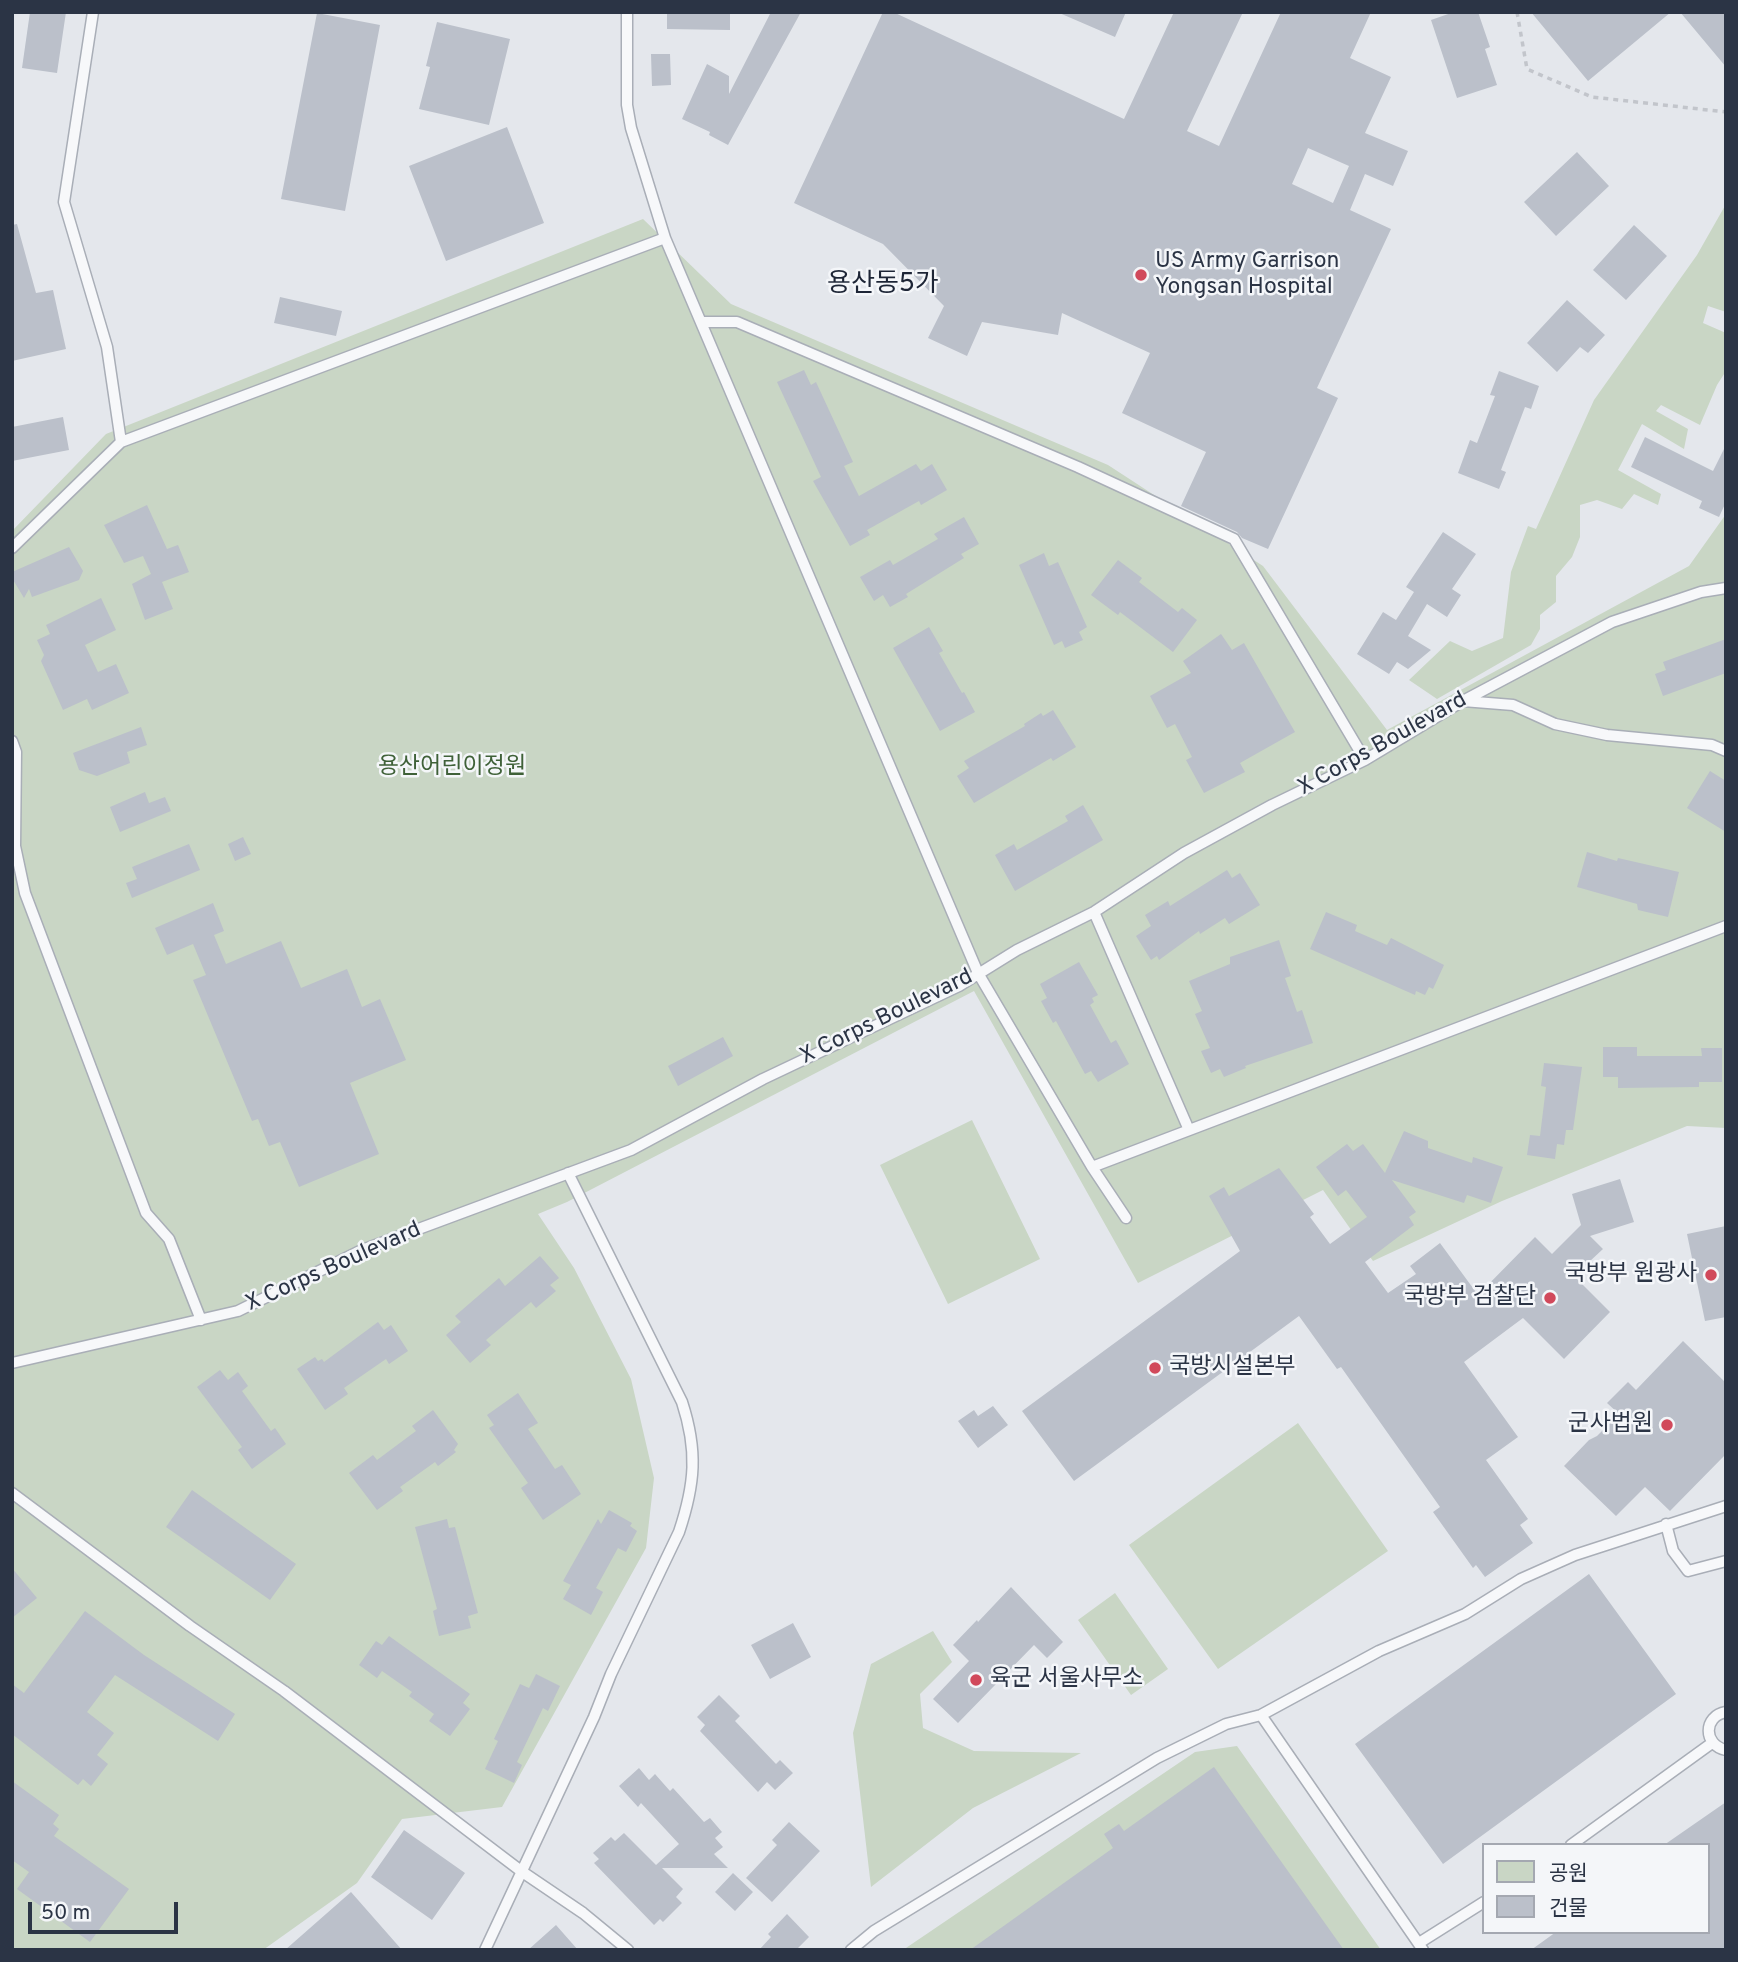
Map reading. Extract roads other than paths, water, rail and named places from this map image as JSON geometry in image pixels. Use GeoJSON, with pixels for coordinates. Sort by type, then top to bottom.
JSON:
{"type":"FeatureCollection","features":[{"type":"Feature","properties":{"kind":"lane"},"geometry":{"type":"LineString","coordinates":[[93,12],[64,202],[107,347],[121,442]]}},
{"type":"Feature","properties":{"kind":"lane"},"geometry":{"type":"LineString","coordinates":[[627,12],[627,104],[631,128],[665,238],[978,973],[1092,1167],[1126,1219]]}},
{"type":"Feature","properties":{"kind":"lane"},"geometry":{"type":"LineString","coordinates":[[12,548],[121,442],[665,238]]}},
{"type":"Feature","properties":{"kind":"lane"},"geometry":{"type":"LineString","coordinates":[[701,322],[737,322],[1078,467],[1234,539],[1365,760]]}},
{"type":"Feature","properties":{"kind":"lane","name":"X Corps Boulevard"},"geometry":{"type":"LineString","coordinates":[[12,1363],[238,1311],[362,1250],[631,1150],[763,1079],[937,997],[1017,950],[1094,912],[1141,879],[1247,818],[1365,760],[1463,701],[1612,622],[1701,592],[1726,588]]}},
{"type":"Feature","properties":{"kind":"lane"},"geometry":{"type":"LineString","coordinates":[[1463,701],[1513,705],[1555,724],[1607,735],[1712,745],[1726,751]]}},
{"type":"Feature","properties":{"kind":"lane"},"geometry":{"type":"LineString","coordinates":[[12,740],[16,752],[15,846],[24,893],[146,1213],[169,1239],[201,1320]]}},
{"type":"Feature","properties":{"kind":"lane"},"geometry":{"type":"LineString","coordinates":[[1094,912],[1189,1130]]}},
{"type":"Feature","properties":{"kind":"lane"},"geometry":{"type":"LineString","coordinates":[[1092,1167],[1726,926]]}},
{"type":"Feature","properties":{"kind":"lane"},"geometry":{"type":"LineString","coordinates":[[485,1950],[679,1532],[694,1466],[688,1420],[682,1402],[568,1173]]}},
{"type":"Feature","properties":{"kind":"lane"},"geometry":{"type":"LineString","coordinates":[[12,1493],[190,1626],[284,1691],[522,1871],[583,1913],[628,1950]]}},
{"type":"Feature","properties":{"kind":"lane"},"geometry":{"type":"LineString","coordinates":[[851,1950],[874,1931],[1157,1758],[1226,1724],[1261,1715],[1379,1651],[1465,1614],[1521,1578],[1575,1555],[1726,1506]]}},
{"type":"Feature","properties":{"kind":"lane"},"geometry":{"type":"LineString","coordinates":[[1666,1524],[1673,1551],[1688,1572],[1726,1561]]}},
{"type":"Feature","properties":{"kind":"lane"},"geometry":{"type":"LineString","coordinates":[[1726,1712],[1714,1716],[1708,1727],[1712,1742],[1720,1749],[1726,1750]]}},
{"type":"Feature","properties":{"kind":"lane"},"geometry":{"type":"LineString","coordinates":[[1261,1715],[1421,1947],[1482,1903]]}},
{"type":"Feature","properties":{"kind":"lane"},"geometry":{"type":"LineString","coordinates":[[1574,1843],[1712,1742]]}},
{"type":"Feature","properties":{"kind":"place","name":"US Army Garrison Yongsan Hospital"},"geometry":{"type":"Point","coordinates":[1141,275]}},
{"type":"Feature","properties":{"kind":"place","name":"국방부 원광사"},"geometry":{"type":"Point","coordinates":[1711,1275]}},
{"type":"Feature","properties":{"kind":"place","name":"국방부 검찰단"},"geometry":{"type":"Point","coordinates":[1550,1298]}},
{"type":"Feature","properties":{"kind":"place","name":"국방시설본부"},"geometry":{"type":"Point","coordinates":[1155,1368]}},
{"type":"Feature","properties":{"kind":"place","name":"군사법원"},"geometry":{"type":"Point","coordinates":[1667,1425]}},
{"type":"Feature","properties":{"kind":"place","name":"육군 서울사무소"},"geometry":{"type":"Point","coordinates":[976,1680]}},
{"type":"Feature","properties":{"kind":"district","name":"용산동5가"},"geometry":{"type":"Point","coordinates":[883,286]}},
{"type":"Feature","properties":{"kind":"park label","name":"용산어린이정원"},"geometry":{"type":"Point","coordinates":[452,768]}}]}
